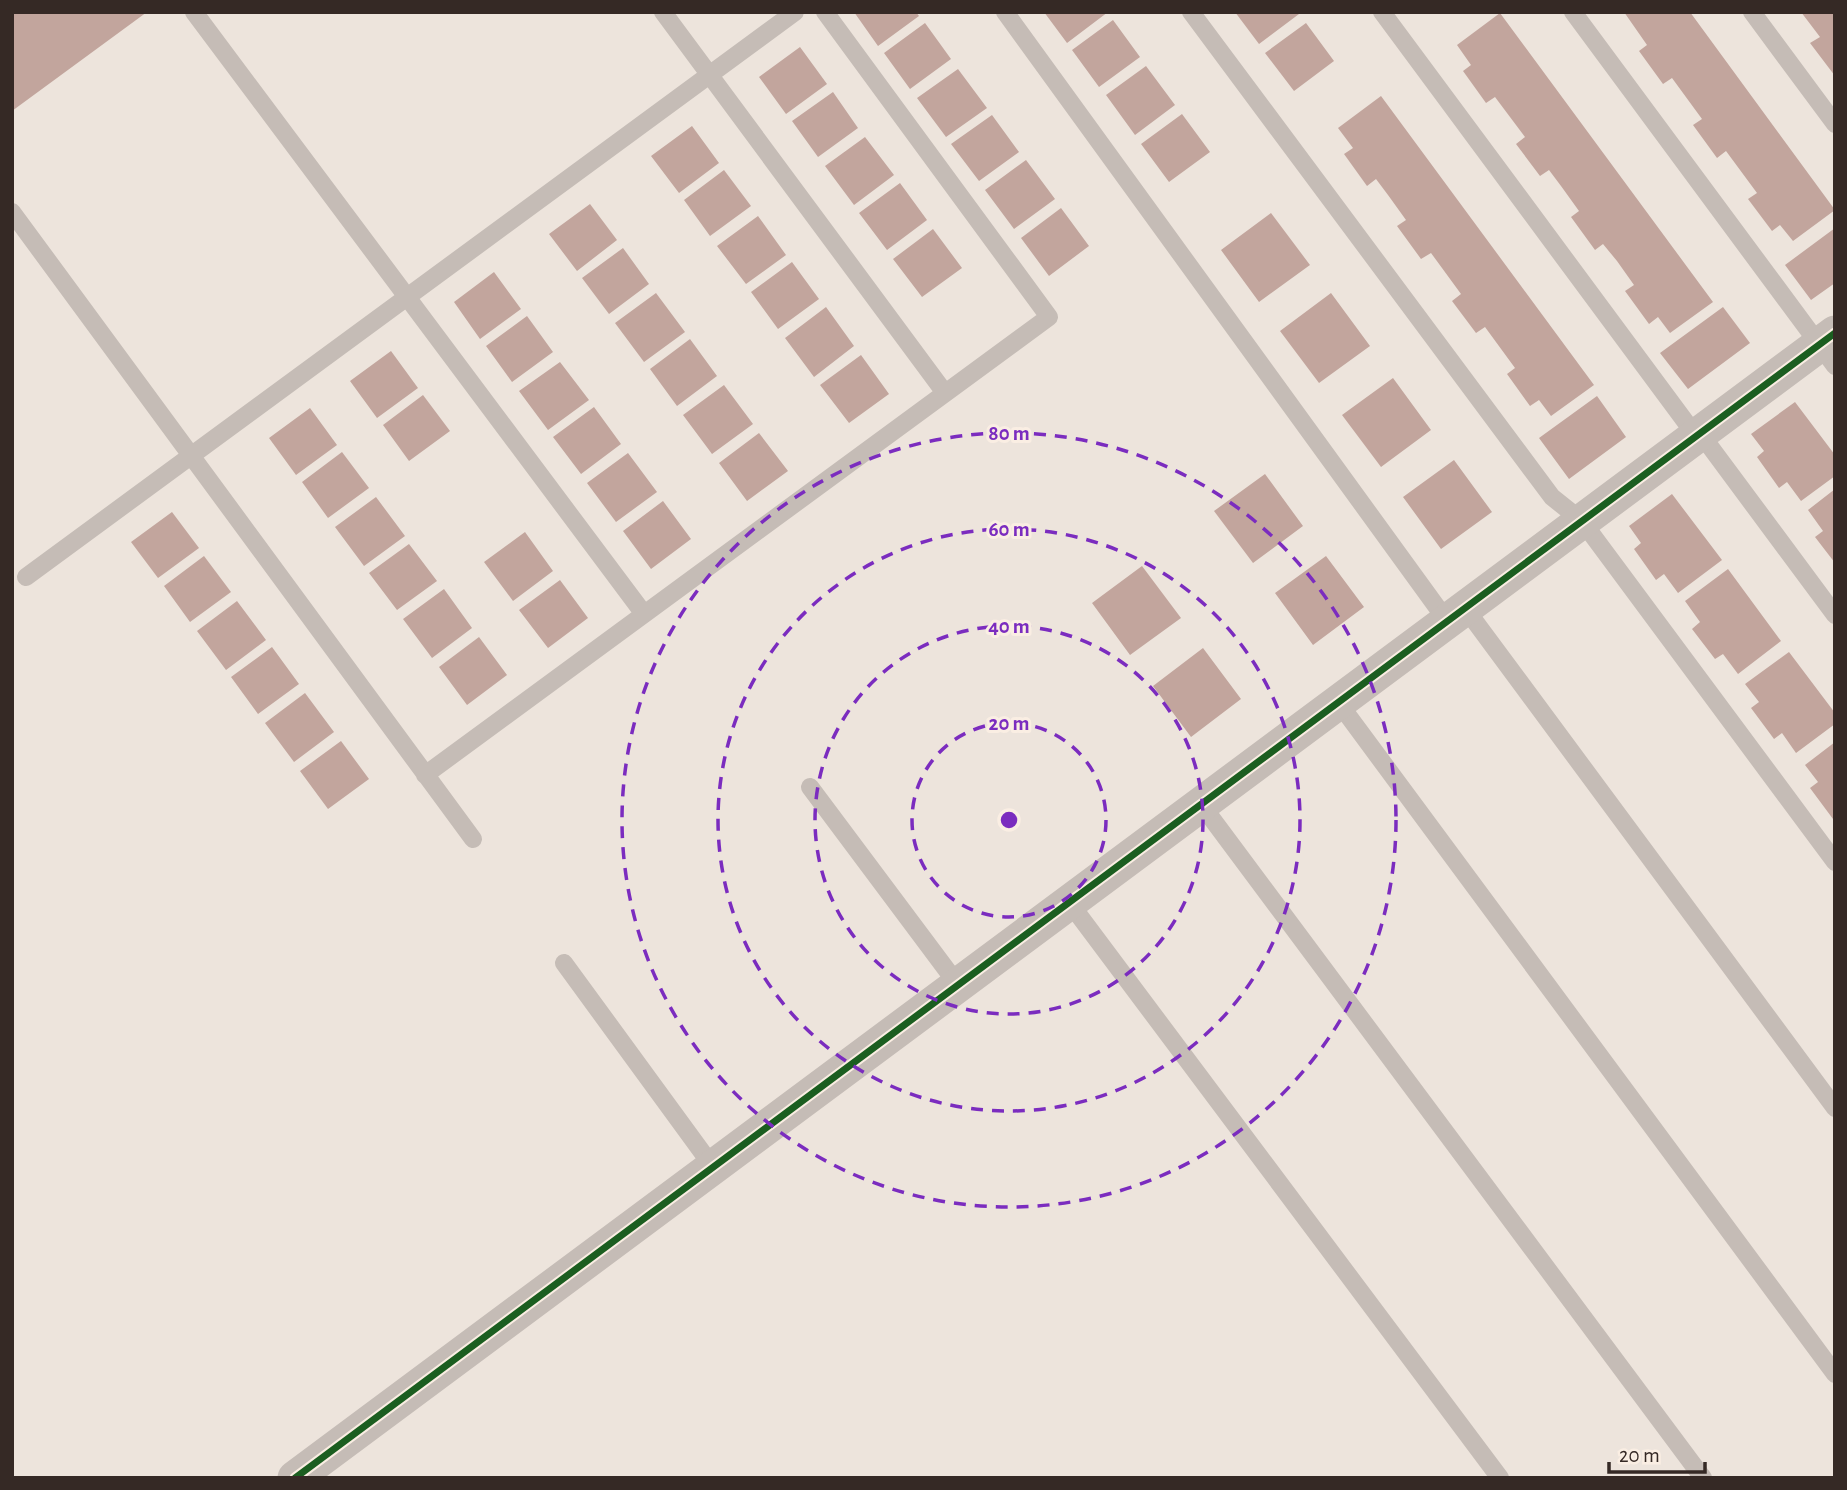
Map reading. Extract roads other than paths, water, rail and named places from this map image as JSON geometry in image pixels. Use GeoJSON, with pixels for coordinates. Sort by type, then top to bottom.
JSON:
{"type":"FeatureCollection","features":[{"type":"Feature","properties":{"kind":"street"},"geometry":{"type":"LineString","coordinates":[[295,1478],[1698,434],[1830,348]]}},
{"type":"Feature","properties":{"kind":"lane"},"geometry":{"type":"LineString","coordinates":[[194,12],[644,614]]}},
{"type":"Feature","properties":{"kind":"lane"},"geometry":{"type":"LineString","coordinates":[[663,12],[945,393]]}},
{"type":"Feature","properties":{"kind":"lane"},"geometry":{"type":"LineString","coordinates":[[26,577],[794,12]]}},
{"type":"Feature","properties":{"kind":"lane"},"geometry":{"type":"LineString","coordinates":[[425,775],[1049,317],[825,12]]}},
{"type":"Feature","properties":{"kind":"lane"},"geometry":{"type":"LineString","coordinates":[[1006,12],[1456,614],[1835,1108]]}},
{"type":"Feature","properties":{"kind":"lane"},"geometry":{"type":"LineString","coordinates":[[1191,12],[1552,497],[1582,521],[1835,862]]}},
{"type":"Feature","properties":{"kind":"lane"},"geometry":{"type":"LineString","coordinates":[[1382,12],[1835,615]]}},
{"type":"Feature","properties":{"kind":"lane"},"geometry":{"type":"LineString","coordinates":[[1573,12],[1830,348]]}},
{"type":"Feature","properties":{"kind":"lane"},"geometry":{"type":"LineString","coordinates":[[1752,12],[1835,124]]}},
{"type":"Feature","properties":{"kind":"lane"},"geometry":{"type":"LineString","coordinates":[[12,212],[473,839]]}},
{"type":"Feature","properties":{"kind":"lane"},"geometry":{"type":"LineString","coordinates":[[1338,702],[1835,1374]]}},
{"type":"Feature","properties":{"kind":"lane"},"geometry":{"type":"LineString","coordinates":[[810,787],[958,985]]}},
{"type":"Feature","properties":{"kind":"lane"},"geometry":{"type":"LineString","coordinates":[[1200,804],[1703,1478]]}},
{"type":"Feature","properties":{"kind":"lane"},"geometry":{"type":"LineString","coordinates":[[1069,902],[1500,1478]]}},
{"type":"Feature","properties":{"kind":"lane"},"geometry":{"type":"LineString","coordinates":[[564,963],[713,1167]]}}]}
